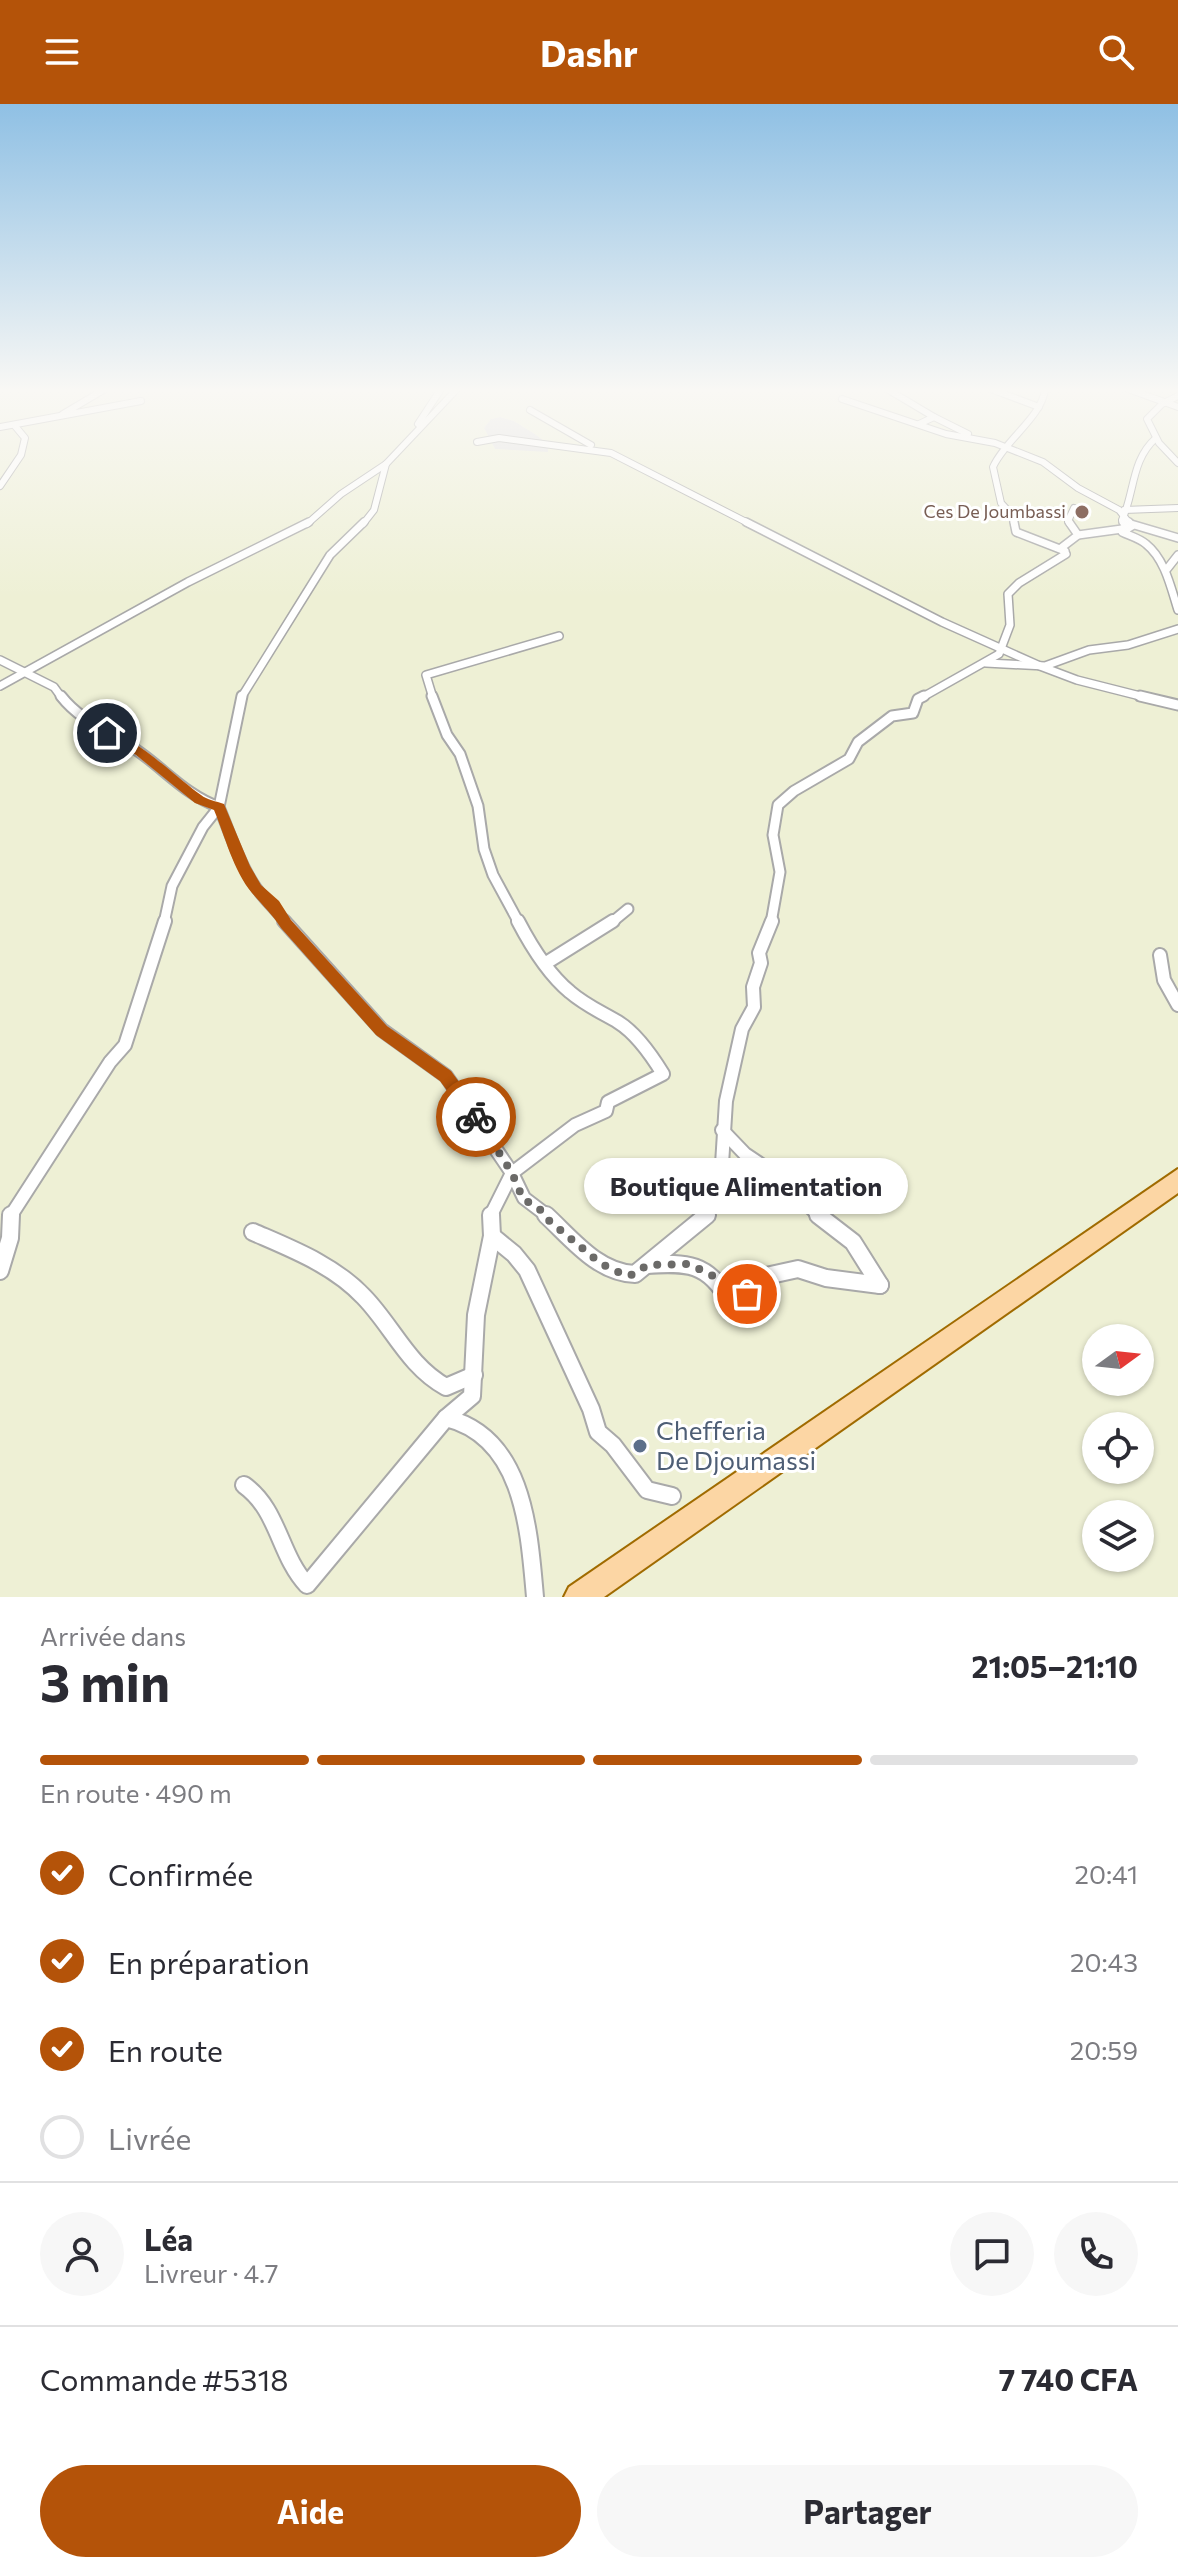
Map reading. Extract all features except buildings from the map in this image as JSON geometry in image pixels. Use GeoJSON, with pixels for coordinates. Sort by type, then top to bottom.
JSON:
{"type":"FeatureCollection","features":[{"type":"Feature","properties":{"kind":"main road"},"geometry":{"type":"LineString","coordinates":[[579,1597],[1178,1180]]}},
{"type":"Feature","properties":{"kind":"street"},"geometry":{"type":"LineString","coordinates":[[0,486],[19,459]]}},
{"type":"Feature","properties":{"kind":"street"},"geometry":{"type":"LineString","coordinates":[[0,686],[188,582],[307,524],[341,494],[391,459]]}},
{"type":"Feature","properties":{"kind":"street"},"geometry":{"type":"LineString","coordinates":[[622,459],[942,622],[1040,666],[1077,680],[1178,705]]}},
{"type":"Feature","properties":{"kind":"street"},"geometry":{"type":"LineString","coordinates":[[998,459],[993,469],[1002,490],[1001,503],[1013,516],[1015,531],[1065,551]]}},
{"type":"Feature","properties":{"kind":"street"},"geometry":{"type":"LineString","coordinates":[[1034,459],[1043,462],[1078,488],[1123,512],[1131,524],[1178,538]]}},
{"type":"Feature","properties":{"kind":"street"},"geometry":{"type":"LineString","coordinates":[[1065,551],[1061,548],[1063,544],[1078,535],[1122,529],[1126,525],[1122,520],[1123,512],[1131,503],[1129,496],[1139,459]]}},
{"type":"Feature","properties":{"kind":"street"},"geometry":{"type":"LineString","coordinates":[[0,1271],[10,1238],[10,1217],[110,1062],[125,1045],[164,924],[172,886],[203,827],[219,807],[241,698],[330,555],[356,532],[374,510],[386,464]]}},
{"type":"Feature","properties":{"kind":"street"},"geometry":{"type":"LineString","coordinates":[[1074,508],[1068,521],[1078,535]]}},
{"type":"Feature","properties":{"kind":"street"},"geometry":{"type":"LineString","coordinates":[[1123,512],[1178,508]]}},
{"type":"Feature","properties":{"kind":"street"},"geometry":{"type":"LineString","coordinates":[[1131,524],[1122,532],[1140,539],[1178,582]]}},
{"type":"Feature","properties":{"kind":"street"},"geometry":{"type":"LineString","coordinates":[[3,665],[54,687],[70,710],[140,752],[182,789],[199,800],[219,807],[243,866],[256,888],[274,905],[328,973],[382,1030],[446,1076],[512,1173],[523,1199],[539,1208],[546,1218],[600,1263],[626,1276],[635,1274],[647,1265],[706,1216],[721,1180],[724,1164],[722,1130],[738,1041],[744,1022],[754,1007],[753,987],[761,963],[759,953],[775,906],[780,872],[773,835],[778,805],[794,791],[849,759],[858,742],[892,716],[913,713],[918,699],[999,654],[1011,619],[1008,599],[1011,590],[1066,554],[1065,551]]}},
{"type":"Feature","properties":{"kind":"street"},"geometry":{"type":"LineString","coordinates":[[1178,555],[1167,572],[1178,610]]}},
{"type":"Feature","properties":{"kind":"street"},"geometry":{"type":"LineString","coordinates":[[980,664],[1040,666],[1089,650],[1128,645],[1178,629]]}},
{"type":"Feature","properties":{"kind":"street"},"geometry":{"type":"LineString","coordinates":[[244,1485],[258,1492],[271,1514],[298,1578],[307,1585],[446,1418],[472,1396],[476,1315],[492,1236],[490,1216],[512,1173],[575,1125],[606,1111],[608,1102],[628,1090],[653,1083],[663,1074],[652,1056],[620,1023],[594,1011],[567,990],[531,946],[493,875],[484,849],[478,806],[460,754],[447,735],[437,711],[426,675],[559,636]]}},
{"type":"Feature","properties":{"kind":"street"},"geometry":{"type":"LineString","coordinates":[[546,963],[605,928],[628,909]]}},
{"type":"Feature","properties":{"kind":"street"},"geometry":{"type":"LineString","coordinates":[[1160,955],[1164,980],[1178,1005]]}},
{"type":"Feature","properties":{"kind":"street"},"geometry":{"type":"LineString","coordinates":[[647,1265],[675,1263],[703,1269],[719,1279],[729,1300],[747,1294],[766,1276],[798,1269],[826,1278],[880,1285],[853,1242],[806,1205],[772,1172],[745,1154],[722,1130]]}},
{"type":"Feature","properties":{"kind":"street"},"geometry":{"type":"LineString","coordinates":[[253,1232],[334,1271],[349,1282],[393,1330],[407,1354],[429,1379],[446,1387],[474,1375]]}},
{"type":"Feature","properties":{"kind":"street"},"geometry":{"type":"LineString","coordinates":[[492,1236],[527,1270],[591,1409],[598,1432],[613,1445],[647,1490],[672,1496]]}},
{"type":"Feature","properties":{"kind":"street"},"geometry":{"type":"LineString","coordinates":[[446,1418],[473,1426],[491,1441],[510,1473],[530,1538],[535,1597]]}},
{"type":"Feature","properties":{"kind":"green space"},"geometry":{"type":"Polygon","coordinates":[[[0,459],[1178,459],[1178,1597],[0,1597],[0,459]]]}},
{"type":"Feature","properties":{"kind":"way so far"},"geometry":{"type":"LineString","coordinates":[[476,1117],[512,1173],[523,1199],[539,1208],[546,1218],[600,1263],[626,1276],[635,1274],[647,1265],[689,1264],[719,1279],[729,1300],[747,1294]]}},
{"type":"Feature","properties":{"kind":"place","name":"Ces De Joumbassi"},"geometry":{"type":"Point","coordinates":[1082,512]}},
{"type":"Feature","properties":{"kind":"place","name":"Boutique Alimentation"},"geometry":{"type":"Point","coordinates":[747,1294]}},
{"type":"Feature","properties":{"kind":"place","name":"Chefferia De Djoumassi"},"geometry":{"type":"Point","coordinates":[640,1446]}},
{"type":"Feature","properties":{"kind":"route"},"geometry":{"type":"LineString","coordinates":[[107,733],[140,752],[182,789],[199,800],[219,807],[243,866],[256,888],[274,905],[286,924],[354,1001],[382,1030],[446,1076],[476,1117]]}}]}
